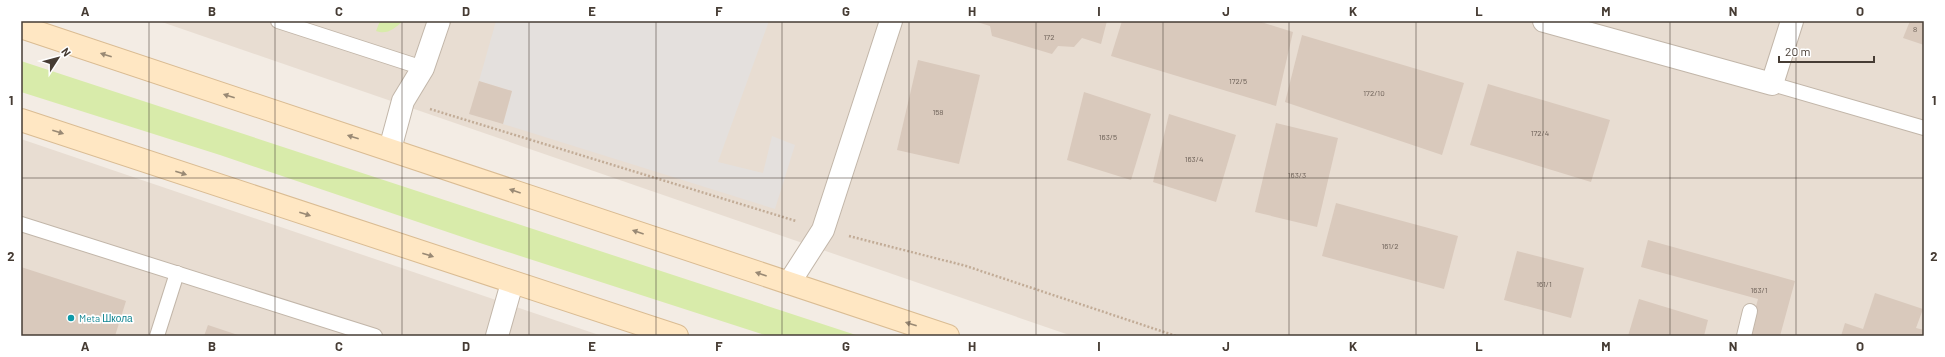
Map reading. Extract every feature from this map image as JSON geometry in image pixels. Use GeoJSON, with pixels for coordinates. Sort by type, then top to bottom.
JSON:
{"type":"FeatureCollection","features":[{"type":"Feature","properties":{"kind":"main road"},"geometry":{"type":"LineString","coordinates":[[21,26],[948,336]]}},
{"type":"Feature","properties":{"kind":"main road"},"geometry":{"type":"LineString","coordinates":[[21,120],[512,283],[677,336]]}},
{"type":"Feature","properties":{"kind":"street"},"geometry":{"type":"LineString","coordinates":[[390,149],[403,101],[423,68],[439,21]]}},
{"type":"Feature","properties":{"kind":"street"},"geometry":{"type":"LineString","coordinates":[[790,283],[823,230],[891,21]]}},
{"type":"Feature","properties":{"kind":"street"},"geometry":{"type":"LineString","coordinates":[[1544,21],[1772,84],[1792,21]]}},
{"type":"Feature","properties":{"kind":"street"},"geometry":{"type":"LineString","coordinates":[[497,336],[512,283]]}},
{"type":"Feature","properties":{"kind":"lane"},"geometry":{"type":"LineString","coordinates":[[278,21],[423,68]]}},
{"type":"Feature","properties":{"kind":"lane"},"geometry":{"type":"LineString","coordinates":[[1772,84],[1924,128]]}},
{"type":"Feature","properties":{"kind":"lane"},"geometry":{"type":"LineString","coordinates":[[21,224],[375,336]]}},
{"type":"Feature","properties":{"kind":"lane"},"geometry":{"type":"LineString","coordinates":[[157,336],[177,274]]}},
{"type":"Feature","properties":{"kind":"lane"},"geometry":{"type":"LineString","coordinates":[[1744,336],[1750,311]]}},
{"type":"Feature","properties":{"kind":"path"},"geometry":{"type":"LineString","coordinates":[[403,101],[823,230],[966,266],[1176,336]]}},
{"type":"Feature","properties":{"kind":"shaded area"},"geometry":{"type":"Polygon","coordinates":[[[159,21],[1924,21],[1924,336],[1072,336],[159,21]]]}},
{"type":"Feature","properties":{"kind":"shaded area"},"geometry":{"type":"Polygon","coordinates":[[[496,21],[769,21],[718,162],[763,173],[772,136],[795,145],[775,209],[503,124],[512,91],[479,81],[496,21]]]}},
{"type":"Feature","properties":{"kind":"shaded area"},"geometry":{"type":"Polygon","coordinates":[[[21,139],[602,336],[21,336],[21,139]]]}},
{"type":"Feature","properties":{"kind":"green space"},"geometry":{"type":"Polygon","coordinates":[[[380,21],[403,21],[387,32],[380,32],[376,31],[380,21]]]}},
{"type":"Feature","properties":{"kind":"green space"},"geometry":{"type":"Polygon","coordinates":[[[21,61],[859,336],[768,336],[480,243],[220,155],[21,92],[21,61]]]}},
{"type":"Feature","properties":{"kind":"building"},"geometry":{"type":"Polygon","coordinates":[[[974,21],[1107,21],[1101,44],[1082,38],[1074,47],[1058,46],[1052,54],[992,36],[990,26],[974,21]]]}},
{"type":"Feature","properties":{"kind":"building"},"geometry":{"type":"Polygon","coordinates":[[[1122,21],[1258,21],[1293,32],[1276,106],[1111,56],[1122,21]]]}},
{"type":"Feature","properties":{"kind":"building"},"geometry":{"type":"Polygon","coordinates":[[[1910,21],[1924,21],[1924,45],[1903,38],[1910,21]]]}},
{"type":"Feature","properties":{"kind":"building"},"geometry":{"type":"Polygon","coordinates":[[[1302,35],[1464,83],[1442,155],[1285,102],[1302,35]]]}},
{"type":"Feature","properties":{"kind":"building"},"geometry":{"type":"Polygon","coordinates":[[[918,60],[980,75],[959,164],[897,150],[918,60]]]}},
{"type":"Feature","properties":{"kind":"building"},"geometry":{"type":"Polygon","coordinates":[[[479,81],[512,91],[503,124],[469,114],[479,81]]]}},
{"type":"Feature","properties":{"kind":"building"},"geometry":{"type":"Polygon","coordinates":[[[1488,84],[1610,120],[1591,182],[1470,145],[1488,84]]]}},
{"type":"Feature","properties":{"kind":"building"},"geometry":{"type":"Polygon","coordinates":[[[1084,92],[1151,114],[1131,180],[1067,160],[1084,92]]]}},
{"type":"Feature","properties":{"kind":"building"},"geometry":{"type":"Polygon","coordinates":[[[1169,114],[1236,135],[1216,202],[1153,182],[1169,114]]]}},
{"type":"Feature","properties":{"kind":"building"},"geometry":{"type":"Polygon","coordinates":[[[1276,123],[1338,138],[1317,227],[1255,212],[1276,123]]]}},
{"type":"Feature","properties":{"kind":"building"},"geometry":{"type":"Polygon","coordinates":[[[1336,203],[1458,236],[1444,289],[1322,256],[1336,203]]]}},
{"type":"Feature","properties":{"kind":"building"},"geometry":{"type":"Polygon","coordinates":[[[1648,240],[1795,281],[1780,336],[1748,336],[1758,299],[1641,267],[1648,240]]]}},
{"type":"Feature","properties":{"kind":"building"},"geometry":{"type":"Polygon","coordinates":[[[1517,251],[1584,268],[1571,318],[1504,300],[1517,251]]]}},
{"type":"Feature","properties":{"kind":"building","name":"Meta Школа"},"geometry":{"type":"Polygon","coordinates":[[[21,267],[126,301],[115,336],[21,336],[21,267]]]}},
{"type":"Feature","properties":{"kind":"building"},"geometry":{"type":"Polygon","coordinates":[[[1875,293],[1923,309],[1916,328],[1924,330],[1924,336],[1841,336],[1845,323],[1863,329],[1875,293]]]}},
{"type":"Feature","properties":{"kind":"building"},"geometry":{"type":"Polygon","coordinates":[[[1639,299],[1708,320],[1704,336],[1628,336],[1639,299]]]}},
{"type":"Feature","properties":{"kind":"building"},"geometry":{"type":"Polygon","coordinates":[[[208,325],[241,336],[204,336],[208,325]]]}},
{"type":"Feature","properties":{"kind":"place","name":"Meta Школа"},"geometry":{"type":"Point","coordinates":[71,318]}}]}
